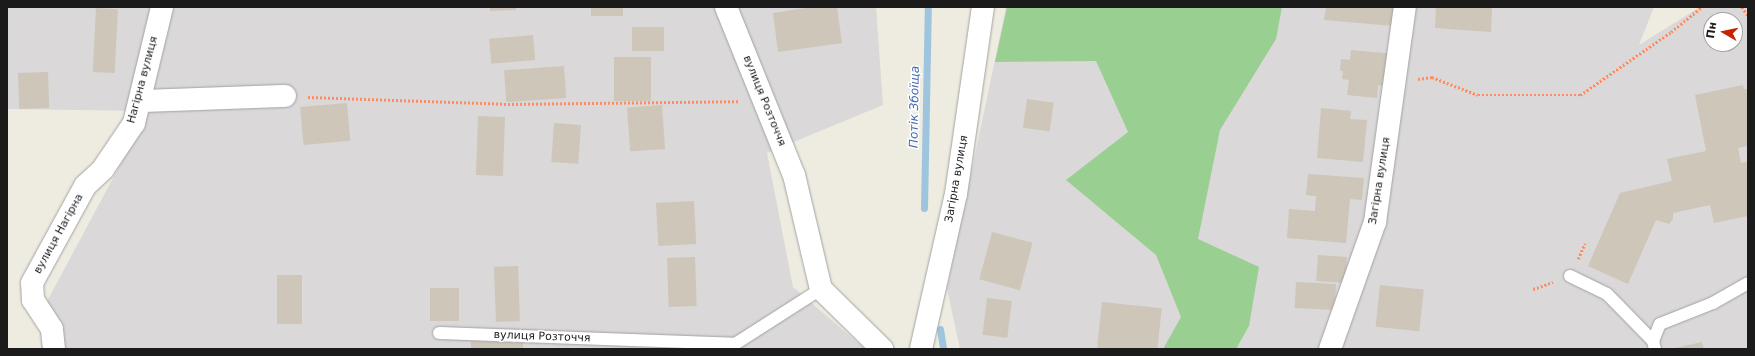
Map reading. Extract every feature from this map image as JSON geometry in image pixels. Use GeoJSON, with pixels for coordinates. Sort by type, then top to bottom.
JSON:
{"type":"FeatureCollection","features":[{"type":"Feature","properties":{"kind":"street","name":"Нагірна вулиця"},"geometry":{"type":"LineString","coordinates":[[85,186],[103,169],[134,123],[162,7]]}},
{"type":"Feature","properties":{"kind":"street","name":"вулиця Розточчя"},"geometry":{"type":"LineString","coordinates":[[726,7],[794,176],[821,289]]}},
{"type":"Feature","properties":{"kind":"street","name":"Загірна вулиця"},"geometry":{"type":"LineString","coordinates":[[921,349],[956,194],[983,7]]}},
{"type":"Feature","properties":{"kind":"street","name":"Загірна вулиця"},"geometry":{"type":"LineString","coordinates":[[1330,349],[1375,222],[1405,7]]}},
{"type":"Feature","properties":{"kind":"street"},"geometry":{"type":"LineString","coordinates":[[140,101],[285,96]]}},
{"type":"Feature","properties":{"kind":"street","name":"вулиця Нагірна"},"geometry":{"type":"LineString","coordinates":[[54,349],[52,329],[34,300],[32,283],[85,186]]}},
{"type":"Feature","properties":{"kind":"street"},"geometry":{"type":"LineString","coordinates":[[821,289],[882,349]]}},
{"type":"Feature","properties":{"kind":"lane"},"geometry":{"type":"LineString","coordinates":[[1570,276],[1607,294],[1654,345]]}},
{"type":"Feature","properties":{"kind":"lane"},"geometry":{"type":"LineString","coordinates":[[1654,345],[1660,324],[1713,303],[1748,283]]}},
{"type":"Feature","properties":{"kind":"lane","name":"вулиця Розточчя"},"geometry":{"type":"LineString","coordinates":[[439,333],[735,344],[821,289]]}},
{"type":"Feature","properties":{"kind":"path"},"geometry":{"type":"LineString","coordinates":[[1395,83],[1432,77],[1478,95],[1580,96],[1671,32],[1702,7]]}},
{"type":"Feature","properties":{"kind":"path"},"geometry":{"type":"LineString","coordinates":[[1742,7],[1748,16]]}},
{"type":"Feature","properties":{"kind":"path"},"geometry":{"type":"LineString","coordinates":[[285,96],[504,104],[764,100]]}},
{"type":"Feature","properties":{"kind":"shaded area"},"geometry":{"type":"Polygon","coordinates":[[[7,7],[876,7],[883,105],[767,153],[793,287],[865,349],[50,349],[37,320],[149,111],[7,109],[7,7]]]}},
{"type":"Feature","properties":{"kind":"shaded area"},"geometry":{"type":"Polygon","coordinates":[[[1006,7],[1654,7],[1639,45],[1700,7],[1748,7],[1748,349],[960,349],[947,289],[1006,7]]]}},
{"type":"Feature","properties":{"kind":"green space"},"geometry":{"type":"Polygon","coordinates":[[[1007,7],[1282,7],[1276,39],[1220,130],[1198,239],[1259,267],[1249,326],[1236,349],[1163,349],[1181,317],[1156,255],[1066,180],[1128,132],[1096,61],[995,62],[1007,7]]]}},
{"type":"Feature","properties":{"kind":"building"},"geometry":{"type":"Polygon","coordinates":[[[490,7],[516,7],[516,10],[490,11],[490,7]]]}},
{"type":"Feature","properties":{"kind":"building"},"geometry":{"type":"Polygon","coordinates":[[[591,7],[623,7],[623,16],[591,16],[591,7]]]}},
{"type":"Feature","properties":{"kind":"building"},"geometry":{"type":"Polygon","coordinates":[[[812,7],[837,7],[842,43],[778,52],[773,13],[812,7]]]}},
{"type":"Feature","properties":{"kind":"building"},"geometry":{"type":"Polygon","coordinates":[[[1326,7],[1396,7],[1394,26],[1324,20],[1326,7]]]}},
{"type":"Feature","properties":{"kind":"building"},"geometry":{"type":"Polygon","coordinates":[[[1436,7],[1492,7],[1491,32],[1435,28],[1436,7]]]}},
{"type":"Feature","properties":{"kind":"building"},"geometry":{"type":"Polygon","coordinates":[[[96,8],[118,9],[115,73],[93,72],[96,8]]]}},
{"type":"Feature","properties":{"kind":"building"},"geometry":{"type":"Polygon","coordinates":[[[632,27],[664,27],[664,51],[632,51],[632,27]]]}},
{"type":"Feature","properties":{"kind":"building"},"geometry":{"type":"Polygon","coordinates":[[[533,35],[535,60],[491,64],[489,39],[533,35]]]}},
{"type":"Feature","properties":{"kind":"building"},"geometry":{"type":"Polygon","coordinates":[[[1351,50],[1395,54],[1392,87],[1378,85],[1377,98],[1347,95],[1349,80],[1342,79],[1343,71],[1340,71],[1341,59],[1350,60],[1351,50]]]}},
{"type":"Feature","properties":{"kind":"building"},"geometry":{"type":"Polygon","coordinates":[[[614,57],[651,57],[651,101],[614,101],[614,57]]]}},
{"type":"Feature","properties":{"kind":"building"},"geometry":{"type":"Polygon","coordinates":[[[564,66],[566,98],[506,102],[504,70],[564,66]]]}},
{"type":"Feature","properties":{"kind":"building"},"geometry":{"type":"Polygon","coordinates":[[[48,72],[49,108],[19,109],[18,73],[48,72]]]}},
{"type":"Feature","properties":{"kind":"building"},"geometry":{"type":"Polygon","coordinates":[[[1743,85],[1744,89],[1748,89],[1748,146],[1738,148],[1741,163],[1747,162],[1748,165],[1748,216],[1714,223],[1710,205],[1673,213],[1673,219],[1669,224],[1656,220],[1628,284],[1588,266],[1620,193],[1672,181],[1667,159],[1706,151],[1695,95],[1743,85]]]}},
{"type":"Feature","properties":{"kind":"building"},"geometry":{"type":"Polygon","coordinates":[[[1027,99],[1054,103],[1050,131],[1023,128],[1027,99]]]}},
{"type":"Feature","properties":{"kind":"building"},"geometry":{"type":"Polygon","coordinates":[[[347,103],[350,141],[303,145],[300,107],[347,103]]]}},
{"type":"Feature","properties":{"kind":"building"},"geometry":{"type":"Polygon","coordinates":[[[662,105],[665,149],[630,151],[627,107],[662,105]]]}},
{"type":"Feature","properties":{"kind":"building"},"geometry":{"type":"Polygon","coordinates":[[[1321,108],[1351,111],[1350,119],[1367,120],[1363,162],[1317,158],[1321,108]]]}},
{"type":"Feature","properties":{"kind":"building"},"geometry":{"type":"Polygon","coordinates":[[[478,116],[505,117],[503,176],[476,175],[478,116]]]}},
{"type":"Feature","properties":{"kind":"building"},"geometry":{"type":"Polygon","coordinates":[[[554,123],[581,125],[578,164],[551,162],[554,123]]]}},
{"type":"Feature","properties":{"kind":"building"},"geometry":{"type":"Polygon","coordinates":[[[1308,174],[1364,178],[1362,200],[1350,199],[1346,243],[1287,238],[1289,209],[1315,211],[1316,196],[1306,195],[1308,174]]]}},
{"type":"Feature","properties":{"kind":"building"},"geometry":{"type":"Polygon","coordinates":[[[694,201],[696,244],[658,246],[656,203],[694,201]]]}},
{"type":"Feature","properties":{"kind":"building"},"geometry":{"type":"Polygon","coordinates":[[[992,232],[1033,243],[1020,290],[979,279],[992,232]]]}},
{"type":"Feature","properties":{"kind":"building"},"geometry":{"type":"Polygon","coordinates":[[[1318,255],[1347,257],[1345,283],[1316,281],[1318,255]]]}},
{"type":"Feature","properties":{"kind":"building"},"geometry":{"type":"Polygon","coordinates":[[[695,257],[697,306],[669,307],[667,258],[695,257]]]}},
{"type":"Feature","properties":{"kind":"building"},"geometry":{"type":"Polygon","coordinates":[[[518,266],[520,321],[496,322],[494,267],[518,266]]]}},
{"type":"Feature","properties":{"kind":"building"},"geometry":{"type":"Polygon","coordinates":[[[277,275],[302,275],[302,324],[277,324],[277,275]]]}},
{"type":"Feature","properties":{"kind":"building"},"geometry":{"type":"Polygon","coordinates":[[[1296,282],[1336,284],[1335,310],[1295,308],[1296,282]]]}},
{"type":"Feature","properties":{"kind":"building"},"geometry":{"type":"Polygon","coordinates":[[[1380,285],[1424,290],[1419,331],[1376,327],[1380,285]]]}},
{"type":"Feature","properties":{"kind":"building"},"geometry":{"type":"Polygon","coordinates":[[[430,288],[459,288],[459,321],[430,321],[430,288]]]}},
{"type":"Feature","properties":{"kind":"building"},"geometry":{"type":"Polygon","coordinates":[[[987,298],[1012,301],[1007,338],[982,335],[987,298]]]}},
{"type":"Feature","properties":{"kind":"building"},"geometry":{"type":"Polygon","coordinates":[[[1102,302],[1162,308],[1157,349],[1097,349],[1102,302]]]}},
{"type":"Feature","properties":{"kind":"building"},"geometry":{"type":"Polygon","coordinates":[[[471,341],[523,343],[523,349],[471,349],[471,341]]]}},
{"type":"Feature","properties":{"kind":"building"},"geometry":{"type":"Polygon","coordinates":[[[1702,342],[1704,349],[1675,349],[1675,348],[1702,342]]]}},
{"type":"Feature","properties":{"kind":"waterway","name":"Потік Збоїща"},"geometry":{"type":"LineString","coordinates":[[924,208],[928,7]]}},
{"type":"Feature","properties":{"kind":"waterway","name":"Потік Збоїща"},"geometry":{"type":"LineString","coordinates":[[940,329],[943,349]]}}]}
